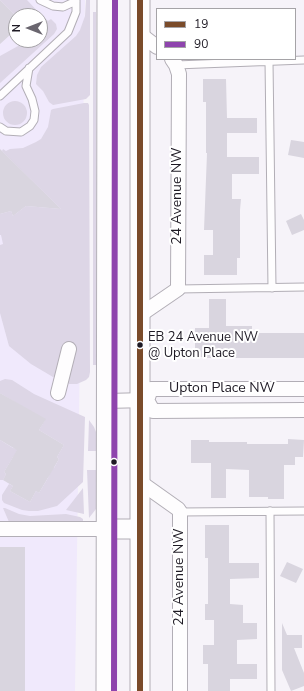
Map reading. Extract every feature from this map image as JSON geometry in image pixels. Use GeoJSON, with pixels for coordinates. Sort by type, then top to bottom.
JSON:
{"type":"FeatureCollection","features":[{"type":"Feature","properties":{"kind":"street"},"geometry":{"type":"LineString","coordinates":[[106,691],[107,0]]}},
{"type":"Feature","properties":{"kind":"street"},"geometry":{"type":"LineString","coordinates":[[140,0],[140,315],[143,400],[140,482],[140,691]]}},
{"type":"Feature","properties":{"kind":"street"},"geometry":{"type":"LineString","coordinates":[[140,34],[156,47]]}},
{"type":"Feature","properties":{"kind":"street","name":"24 Avenue NW"},"geometry":{"type":"LineString","coordinates":[[174,62],[179,74],[178,290]]}},
{"type":"Feature","properties":{"kind":"street"},"geometry":{"type":"LineString","coordinates":[[140,315],[178,290]]}},
{"type":"Feature","properties":{"kind":"street"},"geometry":{"type":"LineString","coordinates":[[58,393],[69,349]]}},
{"type":"Feature","properties":{"kind":"street","name":"Upton Place NW"},"geometry":{"type":"LineString","coordinates":[[304,389],[151,389],[143,400],[153,411],[304,410]]}},
{"type":"Feature","properties":{"kind":"street"},"geometry":{"type":"LineString","coordinates":[[106,401],[143,400]]}},
{"type":"Feature","properties":{"kind":"street","name":"24 Avenue NW"},"geometry":{"type":"LineString","coordinates":[[140,482],[180,512],[180,691]]}},
{"type":"Feature","properties":{"kind":"street"},"geometry":{"type":"LineString","coordinates":[[0,529],[140,529]]}},
{"type":"Feature","properties":{"kind":"lane"},"geometry":{"type":"LineString","coordinates":[[0,96],[68,32],[76,12],[76,1],[63,7],[53,6],[40,0]]}},
{"type":"Feature","properties":{"kind":"lane"},"geometry":{"type":"LineString","coordinates":[[174,62],[304,60]]}},
{"type":"Feature","properties":{"kind":"lane"},"geometry":{"type":"LineString","coordinates":[[269,61],[272,288]]}},
{"type":"Feature","properties":{"kind":"lane"},"geometry":{"type":"LineString","coordinates":[[0,127],[6,131],[21,132],[30,126],[34,120],[35,111],[32,99],[26,86],[29,68]]}},
{"type":"Feature","properties":{"kind":"lane"},"geometry":{"type":"LineString","coordinates":[[178,290],[304,287]]}},
{"type":"Feature","properties":{"kind":"lane"},"geometry":{"type":"LineString","coordinates":[[270,511],[271,691]]}},
{"type":"Feature","properties":{"kind":"lane"},"geometry":{"type":"LineString","coordinates":[[180,512],[304,511]]}},
{"type":"Feature","properties":{"kind":"shaded area"},"geometry":{"type":"Polygon","coordinates":[[[0,0],[85,0],[75,691],[0,691],[0,0]]]}},
{"type":"Feature","properties":{"kind":"shaded area"},"geometry":{"type":"Polygon","coordinates":[[[0,0],[27,0],[34,8],[8,8],[0,0]]]}},
{"type":"Feature","properties":{"kind":"shaded area"},"geometry":{"type":"Polygon","coordinates":[[[86,0],[90,0],[90,95],[86,99],[53,105],[49,102],[43,91],[36,84],[37,75],[41,67],[76,36],[80,30],[85,16],[86,0]]]}},
{"type":"Feature","properties":{"kind":"shaded area"},"geometry":{"type":"Polygon","coordinates":[[[93,12],[96,12],[96,365],[93,365],[93,12]]]}},
{"type":"Feature","properties":{"kind":"shaded area"},"geometry":{"type":"Polygon","coordinates":[[[51,19],[56,24],[57,29],[48,39],[48,21],[51,19]]]}},
{"type":"Feature","properties":{"kind":"shaded area"},"geometry":{"type":"Polygon","coordinates":[[[14,48],[39,48],[0,83],[0,56],[14,48]]]}},
{"type":"Feature","properties":{"kind":"shaded area"},"geometry":{"type":"Polygon","coordinates":[[[15,101],[24,104],[27,113],[24,122],[15,125],[6,122],[3,113],[6,104],[15,101]]]}},
{"type":"Feature","properties":{"kind":"shaded area"},"geometry":{"type":"Polygon","coordinates":[[[88,103],[89,105],[90,372],[89,377],[86,380],[77,384],[69,384],[67,380],[57,375],[53,377],[31,364],[9,346],[0,313],[0,245],[3,244],[0,235],[0,214],[11,211],[13,216],[26,206],[61,209],[2,151],[3,149],[6,151],[10,149],[23,148],[41,139],[48,127],[51,110],[88,103]]]}},
{"type":"Feature","properties":{"kind":"shaded area"},"geometry":{"type":"Polygon","coordinates":[[[5,379],[12,380],[34,394],[85,417],[83,482],[57,506],[38,511],[29,511],[4,503],[2,500],[2,495],[9,484],[13,486],[10,491],[30,502],[36,491],[39,493],[48,478],[51,466],[54,468],[59,459],[57,457],[64,445],[39,430],[45,420],[0,393],[0,381],[5,379]]]}},
{"type":"Feature","properties":{"kind":"shaded area"},"geometry":{"type":"Polygon","coordinates":[[[89,420],[96,432],[97,451],[88,451],[89,420]]]}},
{"type":"Feature","properties":{"kind":"shaded area"},"geometry":{"type":"Polygon","coordinates":[[[0,440],[13,448],[21,449],[13,457],[4,472],[6,474],[3,480],[0,480],[0,440]]]}},
{"type":"Feature","properties":{"kind":"shaded area"},"geometry":{"type":"Polygon","coordinates":[[[87,470],[97,470],[97,505],[96,509],[89,518],[87,470]]]}},
{"type":"Feature","properties":{"kind":"shaded area"},"geometry":{"type":"Polygon","coordinates":[[[83,488],[84,514],[66,510],[73,501],[83,488]]]}},
{"type":"Feature","properties":{"kind":"shaded area"},"geometry":{"type":"Polygon","coordinates":[[[3,508],[19,514],[30,516],[66,514],[80,517],[83,521],[9,522],[3,508]]]}},
{"type":"Feature","properties":{"kind":"building"},"geometry":{"type":"Polygon","coordinates":[[[0,0],[8,8],[8,37],[0,44],[0,0]]]}},
{"type":"Feature","properties":{"kind":"building"},"geometry":{"type":"Polygon","coordinates":[[[203,79],[226,79],[227,118],[257,118],[257,133],[227,133],[227,157],[259,157],[259,174],[232,174],[232,199],[241,199],[240,258],[237,258],[237,275],[204,275],[204,255],[213,255],[213,230],[204,230],[207,153],[206,102],[203,102],[203,79]]]}},
{"type":"Feature","properties":{"kind":"building"},"geometry":{"type":"Polygon","coordinates":[[[291,140],[304,142],[304,158],[288,155],[291,140]]]}},
{"type":"Feature","properties":{"kind":"building"},"geometry":{"type":"Polygon","coordinates":[[[0,149],[61,209],[26,206],[13,216],[11,211],[0,214],[0,149]]]}},
{"type":"Feature","properties":{"kind":"building"},"geometry":{"type":"Polygon","coordinates":[[[301,214],[304,220],[304,230],[292,235],[286,221],[301,214]]]}},
{"type":"Feature","properties":{"kind":"building"},"geometry":{"type":"Polygon","coordinates":[[[209,299],[226,299],[226,326],[252,326],[252,333],[304,333],[304,358],[195,357],[195,328],[209,328],[209,299]]]}},
{"type":"Feature","properties":{"kind":"building"},"geometry":{"type":"Polygon","coordinates":[[[0,393],[46,419],[39,430],[64,445],[57,457],[59,459],[39,493],[36,491],[30,502],[10,491],[13,486],[3,480],[6,474],[4,472],[17,450],[0,440],[0,393]]]}},
{"type":"Feature","properties":{"kind":"building"},"geometry":{"type":"Polygon","coordinates":[[[288,439],[304,440],[303,457],[295,457],[295,465],[284,465],[284,499],[249,497],[249,470],[226,469],[226,498],[211,498],[211,463],[191,463],[191,440],[209,440],[209,442],[247,442],[247,444],[288,444],[288,439]]]}},
{"type":"Feature","properties":{"kind":"building"},"geometry":{"type":"Polygon","coordinates":[[[205,525],[229,525],[229,563],[259,563],[259,578],[230,579],[230,604],[243,605],[243,623],[257,623],[257,639],[237,640],[237,664],[257,664],[257,679],[230,679],[230,691],[208,691],[208,664],[203,664],[203,645],[214,645],[214,620],[205,620],[205,604],[208,604],[208,558],[205,558],[205,525]]]}},
{"type":"Feature","properties":{"kind":"building"},"geometry":{"type":"Polygon","coordinates":[[[0,547],[25,547],[25,691],[0,691],[0,547]]]}},
{"type":"Feature","properties":{"kind":"building"},"geometry":{"type":"Polygon","coordinates":[[[287,562],[303,569],[296,583],[280,576],[287,562]]]}},
{"type":"Feature","properties":{"kind":"building"},"geometry":{"type":"Polygon","coordinates":[[[282,623],[287,635],[302,635],[302,648],[294,648],[304,673],[304,686],[291,691],[282,670],[282,623]]]}},
{"type":"Feature","properties":{"kind":"transit line","name":"90"},"geometry":{"type":"LineString","coordinates":[[114,691],[115,0]]}},
{"type":"Feature","properties":{"kind":"transit line","name":"19"},"geometry":{"type":"LineString","coordinates":[[140,0],[140,691]]}},
{"type":"Feature","properties":{"kind":"place","name":"EB 24 Avenue NW @ Upton Place"},"geometry":{"type":"Point","coordinates":[140,345]}}]}
